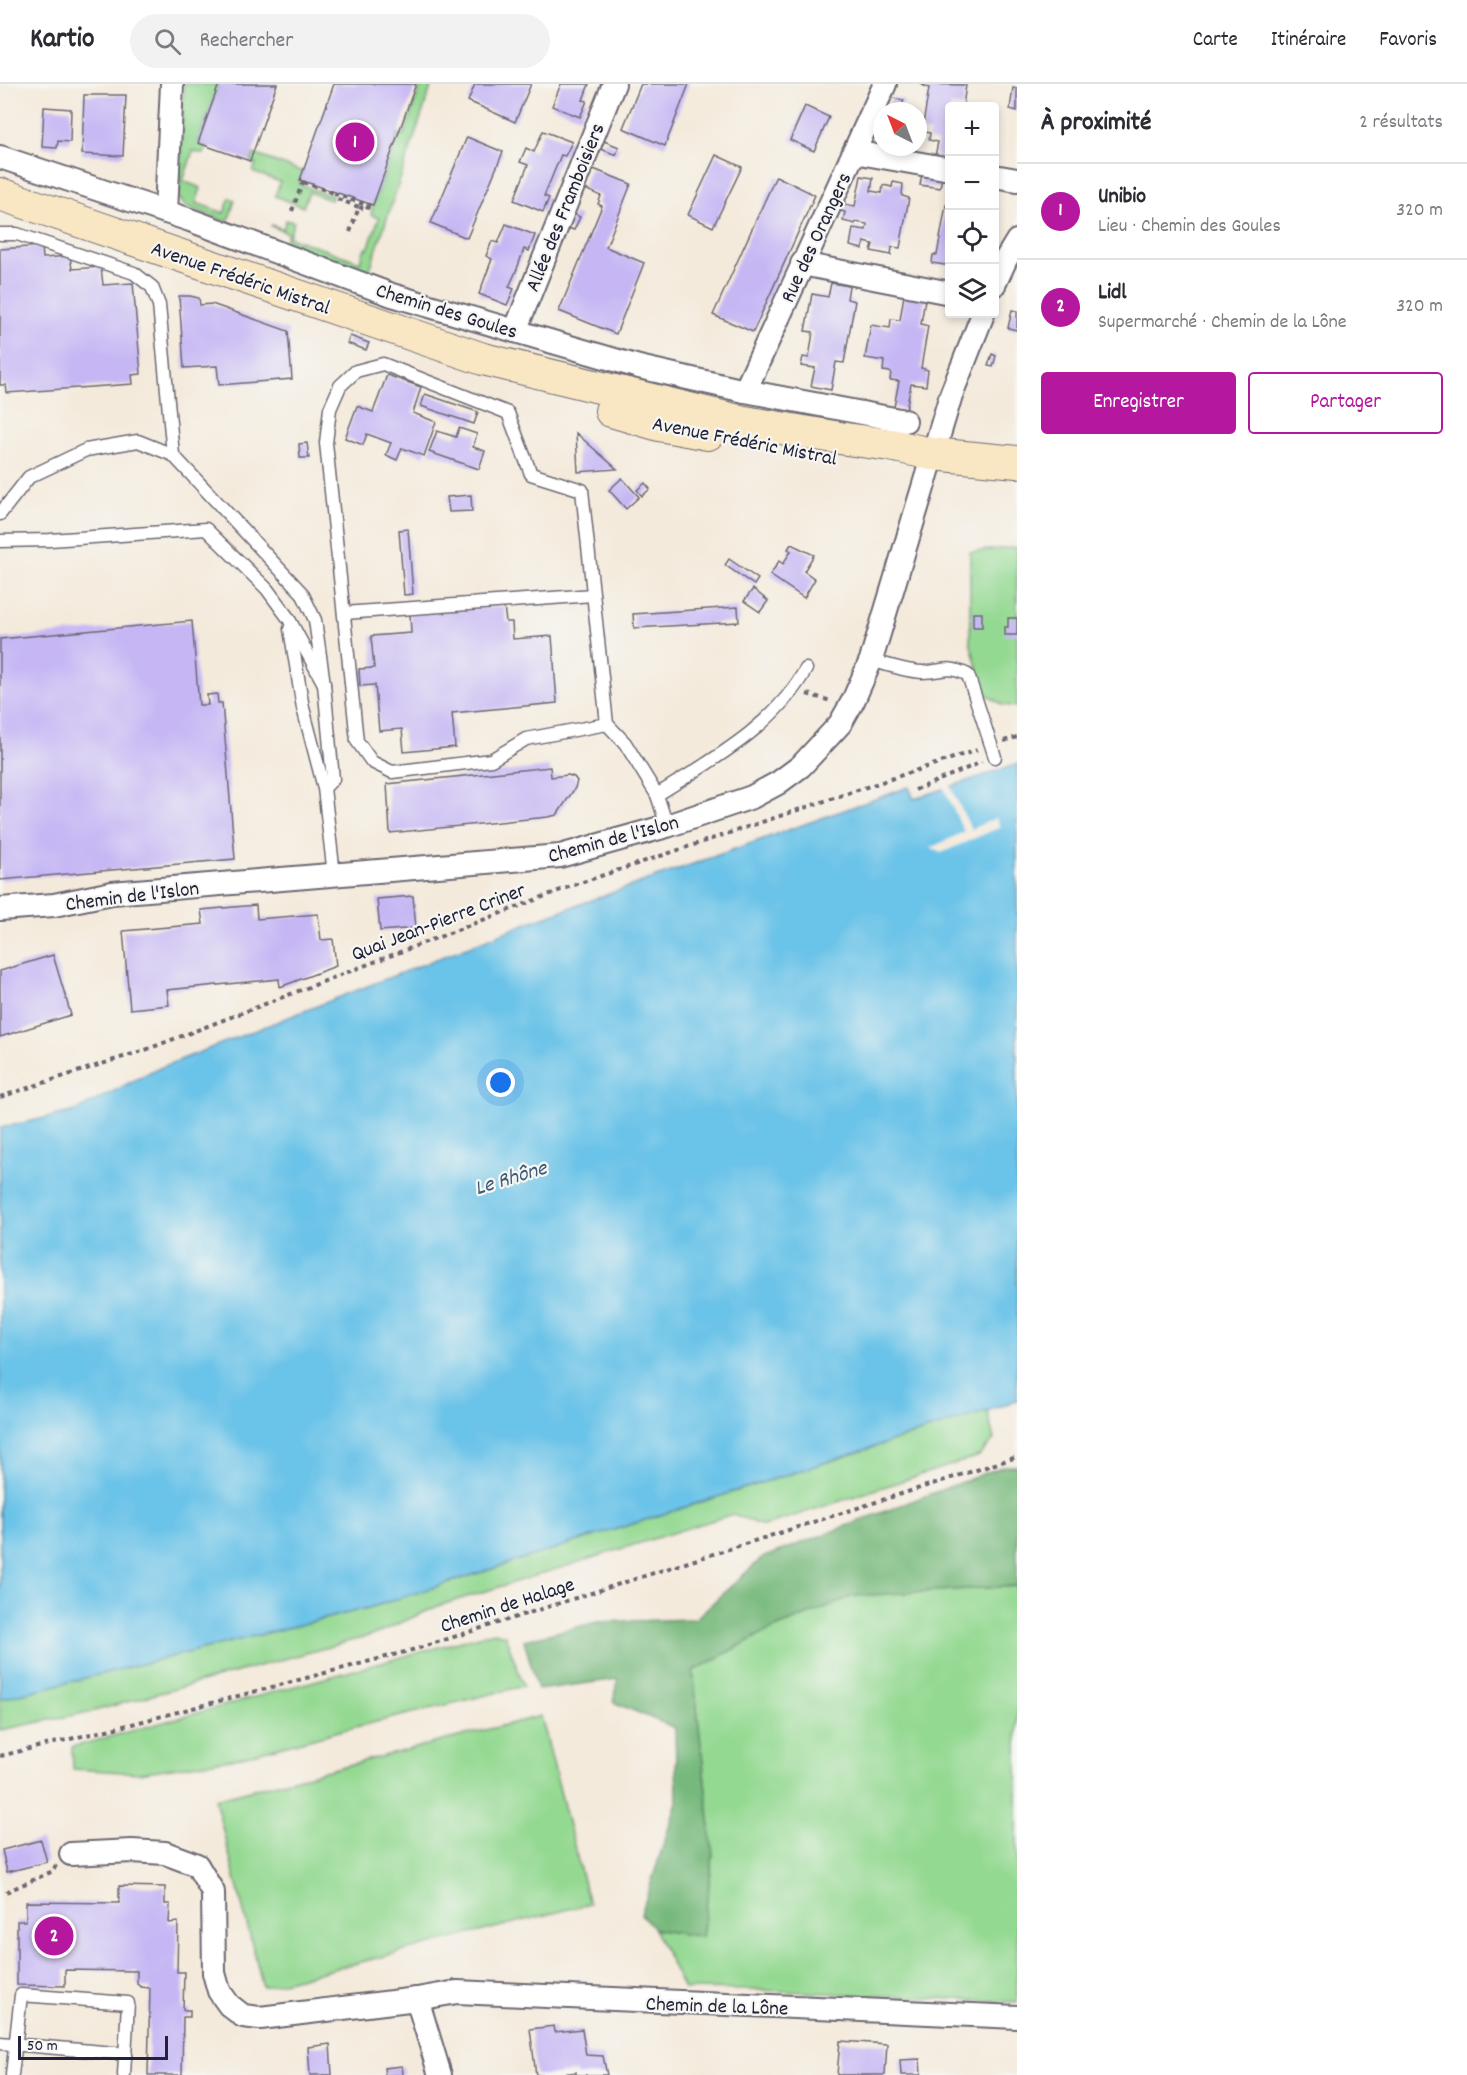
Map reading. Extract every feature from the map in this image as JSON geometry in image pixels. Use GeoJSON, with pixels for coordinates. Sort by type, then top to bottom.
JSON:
{"type":"FeatureCollection","features":[{"type":"Feature","properties":{"kind":"main road","name":"Avenue Frédéric Mistral"},"geometry":{"type":"LineString","coordinates":[[0,194],[483,359],[739,421],[890,445],[929,463],[1017,483]]}},
{"type":"Feature","properties":{"kind":"main road","name":"Avenue Frédéric Mistral"},"geometry":{"type":"LineString","coordinates":[[929,463],[1017,462]]}},
{"type":"Feature","properties":{"kind":"street"},"geometry":{"type":"LineString","coordinates":[[166,212],[172,84]]}},
{"type":"Feature","properties":{"kind":"street","name":"Allée des Framboisiers"},"geometry":{"type":"LineString","coordinates":[[514,331],[614,84]]}},
{"type":"Feature","properties":{"kind":"street","name":"Rue des Orangers"},"geometry":{"type":"LineString","coordinates":[[745,391],[885,84]]}},
{"type":"Feature","properties":{"kind":"street"},"geometry":{"type":"LineString","coordinates":[[854,152],[945,167]]}},
{"type":"Feature","properties":{"kind":"street","name":"Chemin des Goules"},"geometry":{"type":"LineString","coordinates":[[0,157],[166,212],[392,295],[514,331],[639,367],[745,391],[905,421]]}},
{"type":"Feature","properties":{"kind":"street"},"geometry":{"type":"LineString","coordinates":[[999,177],[1017,180]]}},
{"type":"Feature","properties":{"kind":"street"},"geometry":{"type":"LineString","coordinates":[[999,277],[1013,254]]}},
{"type":"Feature","properties":{"kind":"street"},"geometry":{"type":"LineString","coordinates":[[802,264],[945,291]]}},
{"type":"Feature","properties":{"kind":"street","name":"Chemin de l'Islon"},"geometry":{"type":"LineString","coordinates":[[0,909],[54,904],[111,893],[560,856],[667,826],[752,797],[778,783],[801,766],[840,724],[871,660],[929,463],[951,395],[981,318]]}},
{"type":"Feature","properties":{"kind":"street","name":"Chemin de la Lône"},"geometry":{"type":"LineString","coordinates":[[71,1854],[132,1851],[165,1853],[197,1865],[213,1892],[214,1973],[219,1991],[229,2005],[243,2016],[260,2018],[457,1992],[1017,2018]]}},
{"type":"Feature","properties":{"kind":"street"},"geometry":{"type":"LineString","coordinates":[[417,1999],[440,2075]]}},
{"type":"Feature","properties":{"kind":"lane"},"geometry":{"type":"LineString","coordinates":[[0,234],[17,234],[134,273],[153,287],[159,305],[173,455]]}},
{"type":"Feature","properties":{"kind":"lane"},"geometry":{"type":"LineString","coordinates":[[607,724],[526,739],[491,760],[392,772],[372,762],[357,741],[326,443],[330,410],[340,386],[356,371],[383,364],[508,413],[531,474],[582,490],[607,724],[625,743],[657,795],[667,826]]}},
{"type":"Feature","properties":{"kind":"lane"},"geometry":{"type":"LineString","coordinates":[[0,514],[29,477],[86,450],[138,441],[173,455],[302,593],[315,620],[333,779],[324,788]]}},
{"type":"Feature","properties":{"kind":"lane"},"geometry":{"type":"LineString","coordinates":[[0,541],[50,540],[206,529],[267,589],[289,619],[324,684]]}},
{"type":"Feature","properties":{"kind":"lane"},"geometry":{"type":"LineString","coordinates":[[344,613],[593,595]]}},
{"type":"Feature","properties":{"kind":"lane"},"geometry":{"type":"LineString","coordinates":[[289,619],[303,708],[324,788],[334,875]]}},
{"type":"Feature","properties":{"kind":"lane"},"geometry":{"type":"LineString","coordinates":[[871,660],[921,672],[954,668],[968,675],[993,751]]}},
{"type":"Feature","properties":{"kind":"lane"},"geometry":{"type":"LineString","coordinates":[[657,795],[740,742],[794,691],[806,669]]}},
{"type":"Feature","properties":{"kind":"lane"},"geometry":{"type":"LineString","coordinates":[[12,2075],[21,1995],[128,2003],[124,2075]]}},
{"type":"Feature","properties":{"kind":"lane"},"geometry":{"type":"LineString","coordinates":[[0,2043],[126,2054]]}},
{"type":"Feature","properties":{"kind":"path"},"geometry":{"type":"LineString","coordinates":[[292,211],[303,182],[369,205],[367,210],[335,198],[336,194]]}},
{"type":"Feature","properties":{"kind":"path"},"geometry":{"type":"LineString","coordinates":[[350,232],[359,207]]}},
{"type":"Feature","properties":{"kind":"path"},"geometry":{"type":"LineString","coordinates":[[794,691],[820,697],[849,708]]}},
{"type":"Feature","properties":{"kind":"path"},"geometry":{"type":"LineString","coordinates":[[915,790],[993,751]]}},
{"type":"Feature","properties":{"kind":"path","name":"Quai Jean-Pierre Criner"},"geometry":{"type":"LineString","coordinates":[[0,1097],[148,1049],[574,885],[993,751]]}},
{"type":"Feature","properties":{"kind":"path","name":"Chemin de Halage"},"geometry":{"type":"LineString","coordinates":[[0,1756],[132,1724],[416,1649],[1017,1457]]}},
{"type":"Feature","properties":{"kind":"path"},"geometry":{"type":"LineString","coordinates":[[6,1892],[54,1871],[56,1864],[71,1854]]}},
{"type":"Feature","properties":{"kind":"green space"},"geometry":{"type":"Polygon","coordinates":[[[184,84],[219,84],[198,142],[207,146],[204,154],[193,151],[183,181],[201,188],[196,203],[224,213],[230,198],[235,200],[228,222],[185,206],[179,198],[184,84]]]}},
{"type":"Feature","properties":{"kind":"green space"},"geometry":{"type":"Polygon","coordinates":[[[421,84],[432,84],[368,275],[284,244],[288,233],[271,226],[283,229],[286,220],[294,222],[289,237],[360,262],[365,248],[368,249],[379,218],[371,215],[373,205],[399,134],[404,135],[421,84]]]}},
{"type":"Feature","properties":{"kind":"green space"},"geometry":{"type":"Polygon","coordinates":[[[254,154],[303,172],[299,184],[333,196],[331,200],[309,192],[303,207],[275,196],[280,182],[253,172],[256,164],[251,162],[254,154]]]}},
{"type":"Feature","properties":{"kind":"green space"},"geometry":{"type":"Polygon","coordinates":[[[1017,547],[1017,707],[1003,705],[985,694],[970,642],[970,552],[1017,547]]]}},
{"type":"Feature","properties":{"kind":"green space"},"geometry":{"type":"Polygon","coordinates":[[[987,1411],[994,1439],[979,1456],[763,1526],[733,1514],[438,1606],[376,1634],[94,1711],[0,1730],[0,1699],[372,1607],[987,1411]]]}},
{"type":"Feature","properties":{"kind":"green space"},"geometry":{"type":"Polygon","coordinates":[[[1004,1466],[1017,1466],[1017,1586],[853,1596],[763,1633],[693,1671],[713,1856],[702,1937],[654,1929],[641,1914],[677,1802],[675,1728],[613,1702],[618,1679],[538,1690],[524,1640],[597,1622],[695,1619],[762,1558],[1004,1466]]]}},
{"type":"Feature","properties":{"kind":"green space"},"geometry":{"type":"Polygon","coordinates":[[[1017,1586],[1017,2002],[758,1990],[684,1989],[654,1929],[702,1937],[713,1856],[693,1671],[763,1633],[853,1596],[1017,1586]]]}},
{"type":"Feature","properties":{"kind":"green space"},"geometry":{"type":"Polygon","coordinates":[[[494,1632],[505,1635],[524,1686],[238,1758],[139,1773],[73,1769],[72,1747],[494,1632]]]}},
{"type":"Feature","properties":{"kind":"green space"},"geometry":{"type":"Polygon","coordinates":[[[541,1716],[589,1904],[263,1987],[215,1799],[541,1716]]]}},
{"type":"Feature","properties":{"kind":"water","name":"Le Rhône"},"geometry":{"type":"Polygon","coordinates":[[[1017,764],[1017,1400],[372,1607],[0,1699],[0,1128],[76,1111],[152,1071],[530,922],[909,787],[914,799],[1017,764]]]}},
{"type":"Feature","properties":{"kind":"pier"},"geometry":{"type":"Polygon","coordinates":[[[949,784],[971,829],[996,818],[1000,827],[941,853],[930,848],[964,832],[943,786],[949,784]]]}},
{"type":"Feature","properties":{"kind":"building"},"geometry":{"type":"Polygon","coordinates":[[[219,84],[277,84],[250,161],[198,143],[219,84]]]}},
{"type":"Feature","properties":{"kind":"building"},"geometry":{"type":"Polygon","coordinates":[[[334,84],[416,84],[373,205],[300,180],[334,84]]]}},
{"type":"Feature","properties":{"kind":"building"},"geometry":{"type":"Polygon","coordinates":[[[475,84],[531,84],[515,122],[468,101],[475,84]]]}},
{"type":"Feature","properties":{"kind":"building"},"geometry":{"type":"Polygon","coordinates":[[[561,84],[589,84],[583,100],[587,101],[580,117],[552,106],[561,84]]]}},
{"type":"Feature","properties":{"kind":"building"},"geometry":{"type":"Polygon","coordinates":[[[641,84],[689,84],[665,146],[623,128],[641,84]]]}},
{"type":"Feature","properties":{"kind":"building"},"geometry":{"type":"Polygon","coordinates":[[[920,84],[966,85],[964,102],[945,102],[945,157],[935,156],[938,142],[929,140],[930,133],[927,132],[929,88],[920,84]]]}},
{"type":"Feature","properties":{"kind":"building"},"geometry":{"type":"Polygon","coordinates":[[[1013,88],[1017,89],[1017,111],[1010,109],[1013,88]]]}},
{"type":"Feature","properties":{"kind":"building"},"geometry":{"type":"Polygon","coordinates":[[[84,95],[126,95],[123,156],[82,154],[84,95]]]}},
{"type":"Feature","properties":{"kind":"building"},"geometry":{"type":"Polygon","coordinates":[[[892,98],[904,100],[903,102],[890,102],[892,98]]]}},
{"type":"Feature","properties":{"kind":"building"},"geometry":{"type":"Polygon","coordinates":[[[805,106],[829,117],[814,151],[790,140],[805,106]]]}},
{"type":"Feature","properties":{"kind":"building"},"geometry":{"type":"Polygon","coordinates":[[[44,107],[71,109],[70,142],[58,141],[57,148],[42,147],[44,107]]]}},
{"type":"Feature","properties":{"kind":"building"},"geometry":{"type":"Polygon","coordinates":[[[543,131],[572,142],[565,156],[561,155],[544,196],[549,198],[543,212],[514,200],[528,165],[520,162],[526,148],[534,152],[543,131]]]}},
{"type":"Feature","properties":{"kind":"building"},"geometry":{"type":"Polygon","coordinates":[[[467,137],[503,152],[467,238],[431,223],[467,137]]]}},
{"type":"Feature","properties":{"kind":"building"},"geometry":{"type":"Polygon","coordinates":[[[604,141],[619,147],[616,155],[601,149],[604,141]]]}},
{"type":"Feature","properties":{"kind":"building"},"geometry":{"type":"Polygon","coordinates":[[[716,155],[742,167],[713,227],[688,215],[716,155]]]}},
{"type":"Feature","properties":{"kind":"building"},"geometry":{"type":"Polygon","coordinates":[[[591,168],[631,184],[606,247],[644,263],[616,334],[559,311],[602,206],[598,204],[601,196],[583,188],[591,168]]]}},
{"type":"Feature","properties":{"kind":"building"},"geometry":{"type":"Polygon","coordinates":[[[923,168],[943,172],[940,188],[920,185],[923,168]]]}},
{"type":"Feature","properties":{"kind":"building"},"geometry":{"type":"Polygon","coordinates":[[[776,176],[815,195],[753,332],[713,315],[776,176]]]}},
{"type":"Feature","properties":{"kind":"building"},"geometry":{"type":"Polygon","coordinates":[[[861,176],[873,178],[871,191],[882,193],[883,185],[892,187],[893,182],[903,184],[902,196],[909,198],[900,248],[892,247],[891,255],[871,251],[873,244],[864,242],[863,249],[850,246],[853,228],[866,230],[867,224],[843,221],[845,212],[840,211],[843,204],[855,206],[861,176]]]}},
{"type":"Feature","properties":{"kind":"building"},"geometry":{"type":"Polygon","coordinates":[[[945,211],[945,265],[932,263],[933,255],[937,255],[945,211]]]}},
{"type":"Feature","properties":{"kind":"building"},"geometry":{"type":"Polygon","coordinates":[[[574,214],[580,217],[574,230],[568,228],[574,214]]]}},
{"type":"Feature","properties":{"kind":"building"},"geometry":{"type":"Polygon","coordinates":[[[506,224],[535,235],[529,251],[524,249],[509,287],[514,289],[507,305],[479,294],[492,259],[486,256],[492,241],[498,243],[506,224]]]}},
{"type":"Feature","properties":{"kind":"building"},"geometry":{"type":"Polygon","coordinates":[[[42,246],[43,258],[70,256],[72,269],[101,267],[103,285],[133,283],[141,374],[132,375],[133,384],[7,393],[6,385],[0,385],[0,249],[42,246]]]}},
{"type":"Feature","properties":{"kind":"building"},"geometry":{"type":"Polygon","coordinates":[[[831,283],[849,286],[847,299],[855,301],[844,363],[836,362],[831,390],[811,386],[815,368],[801,366],[803,357],[809,358],[813,332],[805,331],[812,294],[828,297],[831,283]]]}},
{"type":"Feature","properties":{"kind":"building"},"geometry":{"type":"Polygon","coordinates":[[[904,295],[925,299],[921,324],[928,326],[921,368],[928,370],[926,386],[911,384],[906,410],[894,407],[899,381],[890,380],[891,372],[883,371],[884,361],[865,358],[871,325],[890,328],[891,319],[900,320],[904,295]]]}},
{"type":"Feature","properties":{"kind":"building"},"geometry":{"type":"Polygon","coordinates":[[[179,296],[199,298],[200,305],[212,304],[288,331],[292,379],[219,385],[217,366],[184,368],[179,296]]]}},
{"type":"Feature","properties":{"kind":"building"},"geometry":{"type":"Polygon","coordinates":[[[1012,310],[1017,311],[1017,330],[1008,328],[1012,310]]]}},
{"type":"Feature","properties":{"kind":"building"},"geometry":{"type":"Polygon","coordinates":[[[350,336],[369,343],[366,350],[347,343],[350,336]]]}},
{"type":"Feature","properties":{"kind":"building"},"geometry":{"type":"Polygon","coordinates":[[[992,354],[996,356],[993,367],[988,366],[992,354]]]}},
{"type":"Feature","properties":{"kind":"building"},"geometry":{"type":"Polygon","coordinates":[[[387,375],[421,387],[413,413],[436,422],[424,456],[402,448],[397,460],[386,455],[391,443],[367,434],[363,445],[345,438],[357,406],[373,412],[387,375]]]}},
{"type":"Feature","properties":{"kind":"building"},"geometry":{"type":"Polygon","coordinates":[[[425,394],[478,412],[474,424],[421,406],[425,394]]]}},
{"type":"Feature","properties":{"kind":"building"},"geometry":{"type":"Polygon","coordinates":[[[459,428],[477,434],[473,447],[485,451],[479,469],[429,452],[437,431],[456,437],[459,428]]]}},
{"type":"Feature","properties":{"kind":"building"},"geometry":{"type":"Polygon","coordinates":[[[576,433],[617,469],[578,472],[576,433]]]}},
{"type":"Feature","properties":{"kind":"building"},"geometry":{"type":"Polygon","coordinates":[[[307,443],[309,458],[300,458],[299,444],[307,443]]]}},
{"type":"Feature","properties":{"kind":"building"},"geometry":{"type":"Polygon","coordinates":[[[622,478],[639,497],[626,509],[609,490],[622,478]]]}},
{"type":"Feature","properties":{"kind":"building"},"geometry":{"type":"Polygon","coordinates":[[[645,483],[650,489],[642,496],[637,490],[645,483]]]}},
{"type":"Feature","properties":{"kind":"building"},"geometry":{"type":"Polygon","coordinates":[[[471,495],[472,511],[449,512],[447,497],[471,495]]]}},
{"type":"Feature","properties":{"kind":"building"},"geometry":{"type":"Polygon","coordinates":[[[408,529],[413,594],[404,595],[399,530],[408,529]]]}},
{"type":"Feature","properties":{"kind":"building"},"geometry":{"type":"Polygon","coordinates":[[[791,544],[814,555],[804,571],[815,579],[804,598],[770,575],[779,561],[783,564],[791,551],[788,549],[791,544]]]}},
{"type":"Feature","properties":{"kind":"building"},"geometry":{"type":"Polygon","coordinates":[[[729,559],[758,579],[754,585],[725,565],[729,559]]]}},
{"type":"Feature","properties":{"kind":"building"},"geometry":{"type":"Polygon","coordinates":[[[753,589],[768,601],[760,612],[744,601],[753,589]]]}},
{"type":"Feature","properties":{"kind":"building"},"geometry":{"type":"Polygon","coordinates":[[[504,606],[506,622],[512,622],[513,639],[552,636],[557,703],[452,713],[455,747],[404,752],[402,729],[379,731],[375,685],[360,686],[359,669],[374,668],[371,636],[411,633],[410,614],[504,606]]]}},
{"type":"Feature","properties":{"kind":"building"},"geometry":{"type":"Polygon","coordinates":[[[738,607],[739,622],[634,628],[633,614],[738,607]]]}},
{"type":"Feature","properties":{"kind":"building"},"geometry":{"type":"Polygon","coordinates":[[[973,613],[982,613],[982,627],[973,627],[973,613]]]}},
{"type":"Feature","properties":{"kind":"building"},"geometry":{"type":"Polygon","coordinates":[[[1008,618],[1017,618],[1017,635],[1005,635],[1008,618]]]}},
{"type":"Feature","properties":{"kind":"building"},"geometry":{"type":"Polygon","coordinates":[[[192,621],[199,705],[208,705],[207,695],[217,694],[218,703],[222,703],[235,859],[0,880],[0,639],[192,621]]]}},
{"type":"Feature","properties":{"kind":"building"},"geometry":{"type":"Polygon","coordinates":[[[550,767],[551,777],[568,775],[577,781],[575,788],[557,815],[390,833],[387,784],[550,767]]]}},
{"type":"Feature","properties":{"kind":"building"},"geometry":{"type":"Polygon","coordinates":[[[413,896],[416,928],[380,931],[377,899],[413,896]]]}},
{"type":"Feature","properties":{"kind":"building"},"geometry":{"type":"Polygon","coordinates":[[[256,905],[257,919],[318,914],[321,940],[333,939],[336,966],[280,987],[279,979],[167,990],[169,1005],[130,1009],[123,931],[203,924],[201,910],[256,905]]]}},
{"type":"Feature","properties":{"kind":"building"},"geometry":{"type":"Polygon","coordinates":[[[53,955],[71,1015],[0,1037],[0,971],[53,955]]]}},
{"type":"Feature","properties":{"kind":"building"},"geometry":{"type":"Polygon","coordinates":[[[41,1840],[47,1862],[7,1872],[2,1850],[41,1840]]]}},
{"type":"Feature","properties":{"kind":"building"},"geometry":{"type":"Polygon","coordinates":[[[119,1886],[165,1887],[165,1904],[170,1904],[169,1923],[178,1922],[177,1972],[184,1972],[183,2010],[190,2010],[190,2017],[183,2017],[182,2075],[148,2075],[150,1988],[137,1984],[137,1971],[65,1970],[65,1986],[17,1985],[17,1921],[26,1921],[26,1902],[119,1903],[119,1886]]]}},
{"type":"Feature","properties":{"kind":"building"},"geometry":{"type":"Polygon","coordinates":[[[554,2026],[555,2032],[582,2029],[586,2055],[603,2056],[607,2075],[576,2075],[576,2072],[536,2075],[530,2029],[554,2026]]]}},
{"type":"Feature","properties":{"kind":"building"},"geometry":{"type":"Polygon","coordinates":[[[840,2041],[887,2044],[885,2075],[837,2075],[840,2041]]]}},
{"type":"Feature","properties":{"kind":"building"},"geometry":{"type":"Polygon","coordinates":[[[330,2044],[332,2075],[310,2075],[308,2047],[330,2044]]]}},
{"type":"Feature","properties":{"kind":"building"},"geometry":{"type":"Polygon","coordinates":[[[920,2059],[921,2075],[901,2075],[900,2060],[920,2059]]]}},
{"type":"Feature","properties":{"kind":"building"},"geometry":{"type":"Polygon","coordinates":[[[402,2066],[403,2075],[385,2075],[384,2068],[402,2066]]]}},
{"type":"Feature","properties":{"kind":"place","name":"Unibio"},"geometry":{"type":"Point","coordinates":[355,142]}},
{"type":"Feature","properties":{"kind":"place","name":"Lidl"},"geometry":{"type":"Point","coordinates":[54,1936]}}]}
